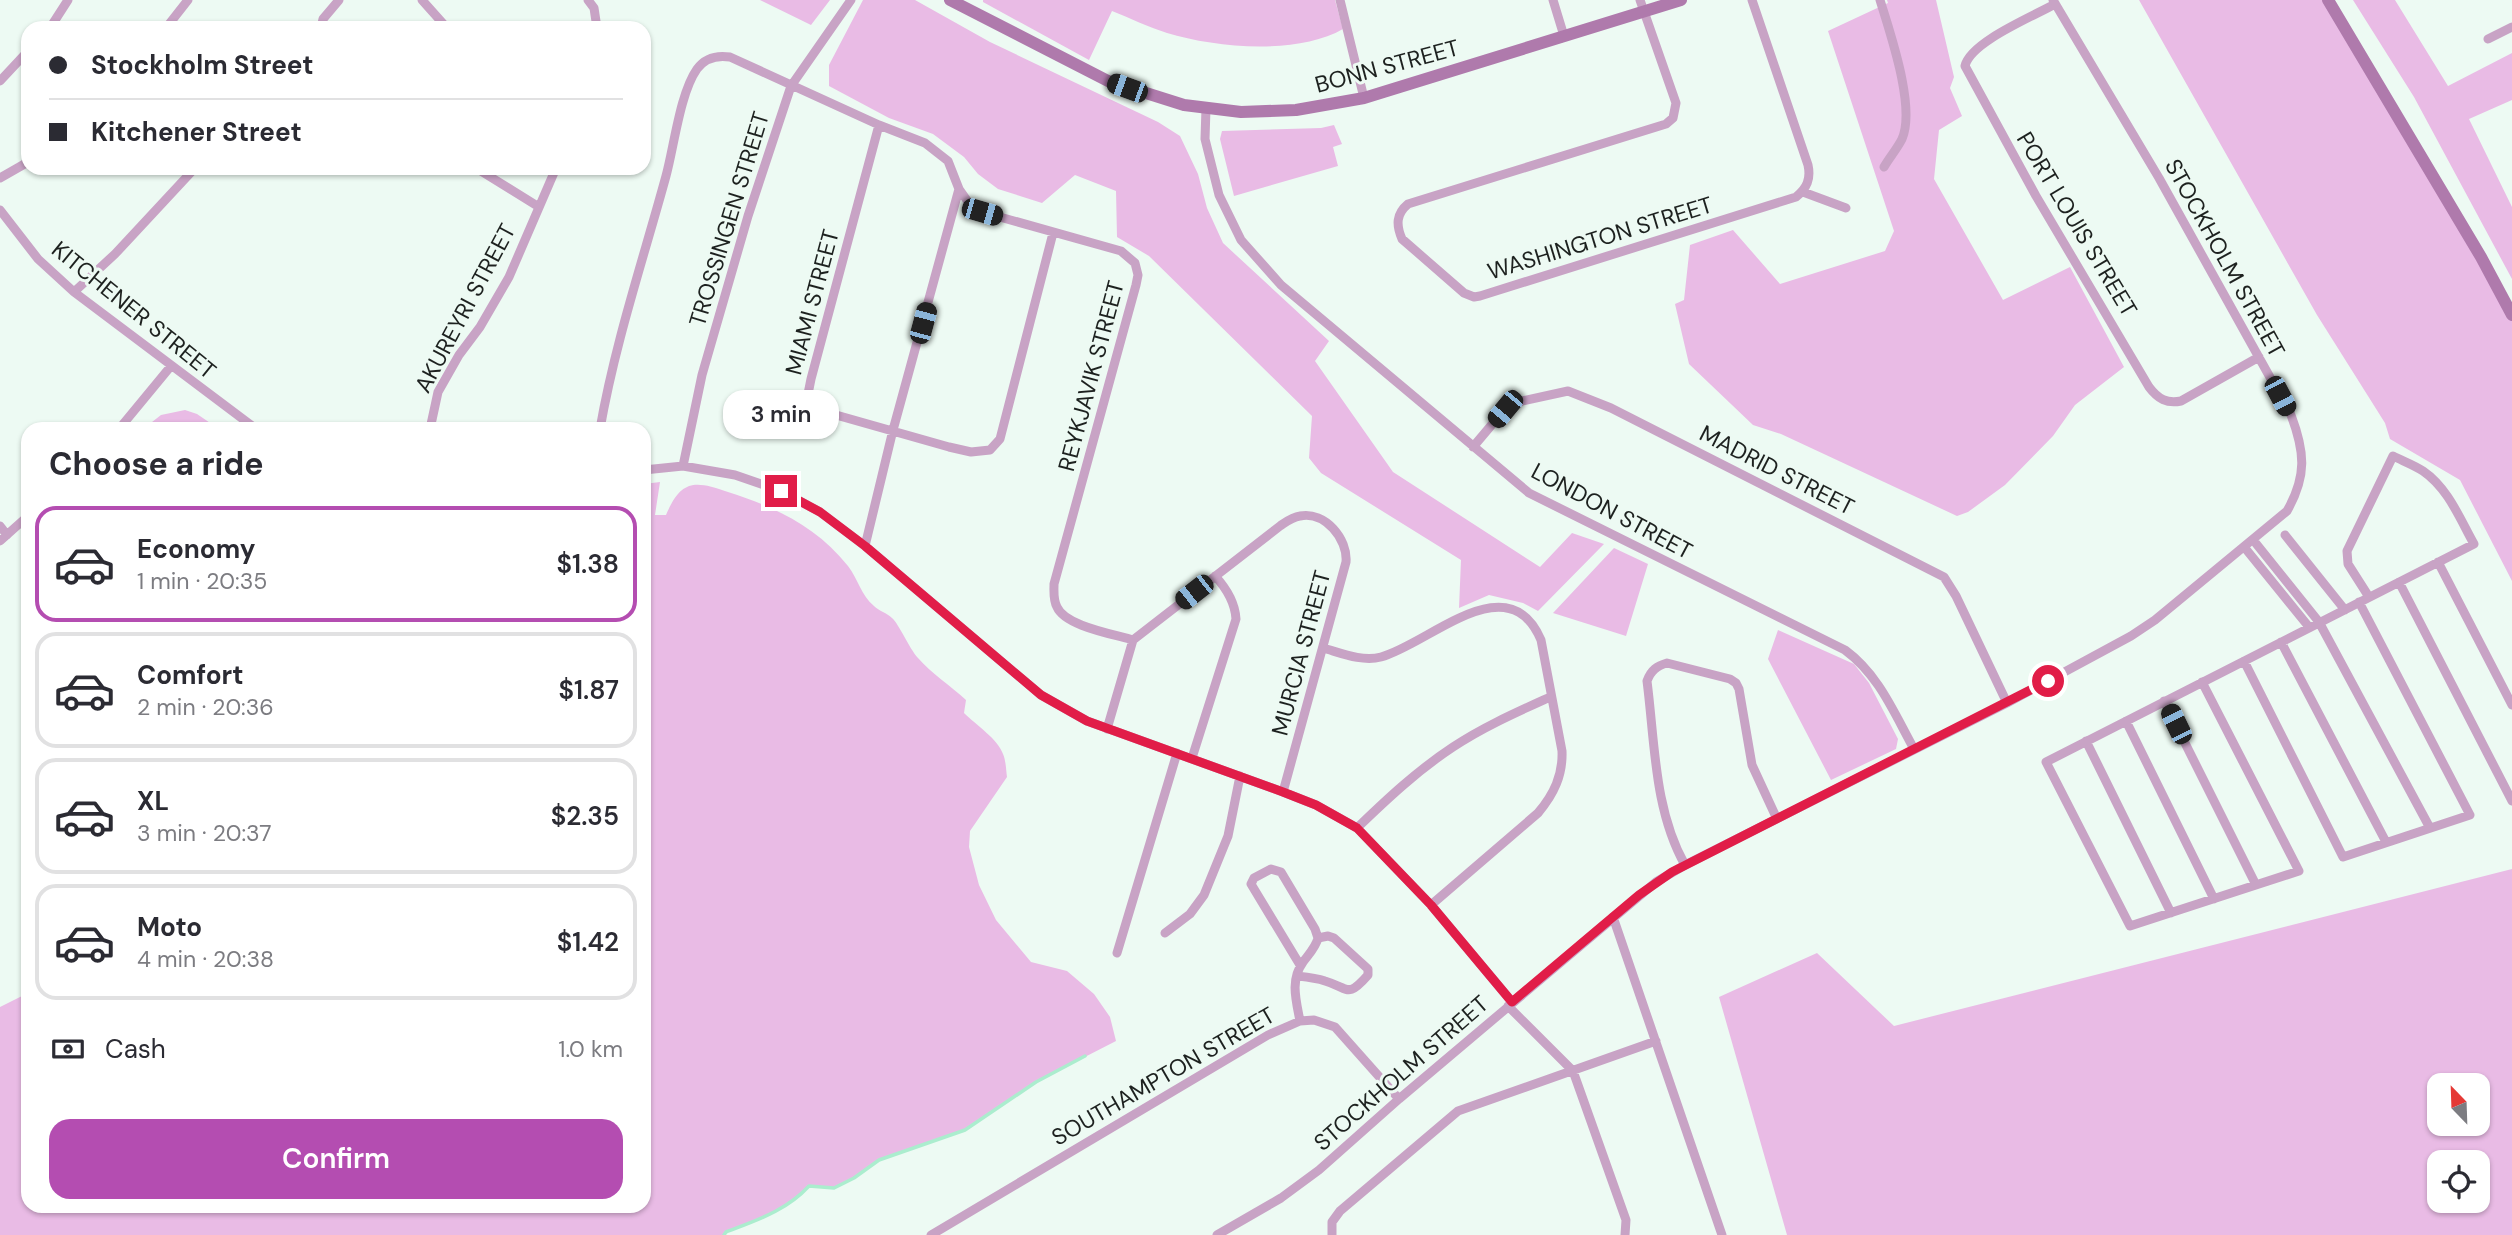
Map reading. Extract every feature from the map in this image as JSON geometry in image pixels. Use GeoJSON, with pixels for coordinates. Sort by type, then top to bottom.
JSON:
{"type":"FeatureCollection","features":[{"type":"Feature","properties":{"kind":"street"},"geometry":{"type":"LineString","coordinates":[[54,21],[68,0]]}},
{"type":"Feature","properties":{"kind":"street"},"geometry":{"type":"LineString","coordinates":[[172,21],[188,0]]}},
{"type":"Feature","properties":{"kind":"street"},"geometry":{"type":"LineString","coordinates":[[323,21],[339,0]]}},
{"type":"Feature","properties":{"kind":"street"},"geometry":{"type":"LineString","coordinates":[[422,0],[441,21]]}},
{"type":"Feature","properties":{"kind":"street"},"geometry":{"type":"LineString","coordinates":[[589,0],[594,8],[596,21]]}},
{"type":"Feature","properties":{"kind":"street","name":"TROSSINGEN STREET"},"geometry":{"type":"LineString","coordinates":[[682,466],[702,375],[748,216],[791,86],[851,0]]}},
{"type":"Feature","properties":{"kind":"street","name":"BONN STREET"},"geometry":{"type":"LineString","coordinates":[[950,0],[1108,80],[1164,100],[1241,112],[1280,112],[1364,98],[1564,36],[1642,6],[1681,0]]}},
{"type":"Feature","properties":{"kind":"street"},"geometry":{"type":"LineString","coordinates":[[1340,0],[1364,98]]}},
{"type":"Feature","properties":{"kind":"street"},"geometry":{"type":"LineString","coordinates":[[1553,0],[1564,36]]}},
{"type":"Feature","properties":{"kind":"street"},"geometry":{"type":"LineString","coordinates":[[1752,0],[1808,165],[1810,178],[1803,192],[1846,208]]}},
{"type":"Feature","properties":{"kind":"street"},"geometry":{"type":"LineString","coordinates":[[1880,0],[1904,88],[1905,111],[1902,138],[1884,167]]}},
{"type":"Feature","properties":{"kind":"street"},"geometry":{"type":"LineString","coordinates":[[2328,0],[2474,245],[2512,315]]}},
{"type":"Feature","properties":{"kind":"street","name":"STOCKHOLM STREET"},"geometry":{"type":"LineString","coordinates":[[1217,1235],[1303,1182],[1656,883],[1685,865],[2007,703],[2131,636],[2254,541],[2287,511],[2298,493],[2303,455],[2291,415],[2159,178],[2054,2]]}},
{"type":"Feature","properties":{"kind":"street","name":"PORT LOUIS STREET"},"geometry":{"type":"LineString","coordinates":[[2054,2],[1980,46],[1966,59],[1965,66],[2036,196],[2149,387],[2160,399],[2181,401],[2259,357]]}},
{"type":"Feature","properties":{"kind":"street","name":"WASHINGTON STREET"},"geometry":{"type":"LineString","coordinates":[[1642,6],[1675,103],[1673,118],[1666,124],[1408,204],[1398,217],[1402,239],[1464,293],[1474,297],[1796,197],[1803,192]]}},
{"type":"Feature","properties":{"kind":"street"},"geometry":{"type":"LineString","coordinates":[[2488,39],[2512,27]]}},
{"type":"Feature","properties":{"kind":"street"},"geometry":{"type":"LineString","coordinates":[[601,422],[621,328],[692,78],[703,63],[720,55],[730,57],[925,143],[940,153],[951,167],[959,189],[865,546]]}},
{"type":"Feature","properties":{"kind":"street"},"geometry":{"type":"LineString","coordinates":[[0,81],[21,58]]}},
{"type":"Feature","properties":{"kind":"street","name":"LONDON STREET"},"geometry":{"type":"LineString","coordinates":[[1206,108],[1205,139],[1219,195],[1241,240],[1253,257],[1281,285],[1523,489],[1845,650],[1867,667],[1876,680],[1914,750]]}},
{"type":"Feature","properties":{"kind":"street","name":"MIAMI STREET"},"geometry":{"type":"LineString","coordinates":[[879,125],[808,394],[813,406],[822,411],[894,430]]}},
{"type":"Feature","properties":{"kind":"street"},"geometry":{"type":"LineString","coordinates":[[0,178],[21,166]]}},
{"type":"Feature","properties":{"kind":"street"},"geometry":{"type":"LineString","coordinates":[[74,292],[188,175]]}},
{"type":"Feature","properties":{"kind":"street"},"geometry":{"type":"LineString","coordinates":[[487,175],[539,207]]}},
{"type":"Feature","properties":{"kind":"street","name":"AKUREYRI STREET"},"geometry":{"type":"LineString","coordinates":[[432,422],[439,392],[454,363],[480,327],[509,276],[553,175]]}},
{"type":"Feature","properties":{"kind":"street","name":"REYKJAVIK STREET"},"geometry":{"type":"LineString","coordinates":[[959,189],[971,206],[982,212],[1113,248],[1132,259],[1137,270],[1136,285],[1054,584],[1056,606],[1066,618],[1133,640]]}},
{"type":"Feature","properties":{"kind":"street","name":"KITCHENER STREET"},"geometry":{"type":"LineString","coordinates":[[0,210],[38,259],[74,292],[247,422]]}},
{"type":"Feature","properties":{"kind":"street"},"geometry":{"type":"LineString","coordinates":[[894,430],[962,450],[986,452],[994,448],[1000,439],[1053,233]]}},
{"type":"Feature","properties":{"kind":"street"},"geometry":{"type":"LineString","coordinates":[[125,422],[171,366]]}},
{"type":"Feature","properties":{"kind":"street","name":"MADRID STREET"},"geometry":{"type":"LineString","coordinates":[[1473,447],[1505,409],[1516,402],[1568,391],[1600,403],[1944,577],[1956,596],[2007,703]]}},
{"type":"Feature","properties":{"kind":"street"},"geometry":{"type":"LineString","coordinates":[[2202,682],[2299,871],[2130,926],[2046,762],[2309,627],[2345,610],[2364,600],[2438,562],[2474,544],[2439,486],[2424,472],[2393,456],[2347,551],[2348,564],[2364,600],[2470,815],[2343,857],[2244,661]]}},
{"type":"Feature","properties":{"kind":"street"},"geometry":{"type":"LineString","coordinates":[[651,469],[682,466],[735,475],[781,491],[820,512],[865,546],[1041,695],[1087,721],[1316,805],[1357,828],[1431,905],[1510,1004],[1573,1071],[1626,1220],[1625,1235]]}},
{"type":"Feature","properties":{"kind":"street","name":"MURCIA STREET"},"geometry":{"type":"LineString","coordinates":[[1133,640],[1294,517],[1313,516],[1336,531],[1347,556],[1283,792]]}},
{"type":"Feature","properties":{"kind":"street"},"geometry":{"type":"LineString","coordinates":[[0,526],[4,538],[21,522]]}},
{"type":"Feature","properties":{"kind":"street"},"geometry":{"type":"LineString","coordinates":[[2285,535],[2345,610]]}},
{"type":"Feature","properties":{"kind":"street"},"geometry":{"type":"LineString","coordinates":[[2254,541],[2319,622],[2430,828]]}},
{"type":"Feature","properties":{"kind":"street"},"geometry":{"type":"LineString","coordinates":[[2245,548],[2309,627]]}},
{"type":"Feature","properties":{"kind":"street"},"geometry":{"type":"LineString","coordinates":[[2438,562],[2512,705]]}},
{"type":"Feature","properties":{"kind":"street"},"geometry":{"type":"LineString","coordinates":[[1192,758],[1236,619],[1233,601],[1215,576]]}},
{"type":"Feature","properties":{"kind":"street"},"geometry":{"type":"LineString","coordinates":[[2399,582],[2512,801]]}},
{"type":"Feature","properties":{"kind":"street"},"geometry":{"type":"LineString","coordinates":[[1323,648],[1357,657],[1381,657],[1479,609],[1499,606],[1514,610],[1538,632],[1543,647],[1562,764],[1554,790],[1538,813],[1431,905]]}},
{"type":"Feature","properties":{"kind":"street"},"geometry":{"type":"LineString","coordinates":[[1107,729],[1133,640]]}},
{"type":"Feature","properties":{"kind":"street"},"geometry":{"type":"LineString","coordinates":[[2281,642],[2386,842]]}},
{"type":"Feature","properties":{"kind":"street"},"geometry":{"type":"LineString","coordinates":[[1685,865],[1662,810],[1647,681],[1652,671],[1659,666],[1667,663],[1730,679],[1736,683],[1752,765],[1777,820]]}},
{"type":"Feature","properties":{"kind":"street"},"geometry":{"type":"LineString","coordinates":[[1357,828],[1396,791],[1450,749],[1481,730],[1550,696]]}},
{"type":"Feature","properties":{"kind":"street"},"geometry":{"type":"LineString","coordinates":[[2164,701],[2256,886]]}},
{"type":"Feature","properties":{"kind":"street"},"geometry":{"type":"LineString","coordinates":[[2126,721],[2214,899]]}},
{"type":"Feature","properties":{"kind":"street"},"geometry":{"type":"LineString","coordinates":[[2086,741],[2171,913]]}},
{"type":"Feature","properties":{"kind":"street"},"geometry":{"type":"LineString","coordinates":[[1117,953],[1177,753]]}},
{"type":"Feature","properties":{"kind":"street"},"geometry":{"type":"LineString","coordinates":[[1165,933],[1190,914],[1204,895],[1228,836],[1240,776]]}},
{"type":"Feature","properties":{"kind":"street"},"geometry":{"type":"LineString","coordinates":[[1300,965],[1251,884],[1252,880],[1271,869],[1281,872],[1318,938]]}},
{"type":"Feature","properties":{"kind":"street"},"geometry":{"type":"LineString","coordinates":[[1613,917],[1722,1235]]}},
{"type":"Feature","properties":{"kind":"street"},"geometry":{"type":"LineString","coordinates":[[1297,976],[1328,981],[1348,991],[1368,975],[1368,969],[1334,938],[1318,938],[1300,965],[1297,976],[1294,987],[1300,1021]]}},
{"type":"Feature","properties":{"kind":"street","name":"SOUTHAMPTON STREET"},"geometry":{"type":"LineString","coordinates":[[931,1235],[1268,1035],[1300,1021],[1320,1021],[1339,1029],[1399,1099]]}},
{"type":"Feature","properties":{"kind":"street"},"geometry":{"type":"LineString","coordinates":[[1332,1235],[1332,1222],[1340,1211],[1458,1111],[1656,1041]]}},
{"type":"Feature","properties":{"kind":"shaded area"},"geometry":{"type":"Polygon","coordinates":[[[760,0],[830,0],[811,25],[760,0]]]}},
{"type":"Feature","properties":{"kind":"shaded area"},"geometry":{"type":"Polygon","coordinates":[[[863,0],[915,0],[990,42],[1158,122],[1180,136],[1198,174],[1207,208],[1223,243],[1329,341],[1315,361],[1393,472],[1540,567],[1572,533],[1604,544],[1538,611],[1523,603],[1489,595],[1459,608],[1461,560],[1321,473],[1309,458],[1312,416],[1149,256],[1117,237],[1116,191],[1075,175],[1042,203],[998,189],[978,174],[964,157],[933,134],[889,118],[829,86],[829,65],[863,0]]]}},
{"type":"Feature","properties":{"kind":"shaded area"},"geometry":{"type":"Polygon","coordinates":[[[983,0],[1335,0],[1343,29],[1303,43],[1280,46],[1232,45],[1167,33],[1112,11],[1089,60],[983,0]]]}},
{"type":"Feature","properties":{"kind":"shaded area"},"geometry":{"type":"Polygon","coordinates":[[[1887,0],[1936,0],[1954,77],[1950,88],[1962,116],[1939,130],[1934,179],[2003,300],[2070,267],[2124,367],[2075,405],[2053,436],[2005,485],[1968,512],[1957,516],[1781,434],[1753,425],[1689,364],[1675,304],[1684,300],[1690,245],[1733,230],[1780,284],[1885,251],[1894,231],[1828,31],[1888,3],[1887,0]]]}},
{"type":"Feature","properties":{"kind":"shaded area"},"geometry":{"type":"Polygon","coordinates":[[[2139,0],[2328,0],[2512,315],[2512,581],[2460,480],[2390,439],[2385,423],[2317,315],[2139,0]]]}},
{"type":"Feature","properties":{"kind":"shaded area"},"geometry":{"type":"Polygon","coordinates":[[[2353,0],[2395,0],[2448,86],[2512,53],[2512,100],[2469,119],[2512,207],[2512,279],[2414,97],[2353,0]]]}},
{"type":"Feature","properties":{"kind":"shaded area"},"geometry":{"type":"Polygon","coordinates":[[[1334,125],[1342,144],[1333,147],[1338,166],[1234,196],[1220,139],[1222,131],[1321,128],[1334,125]]]}},
{"type":"Feature","properties":{"kind":"shaded area"},"geometry":{"type":"Polygon","coordinates":[[[185,410],[209,422],[152,422],[161,415],[185,410]]]}},
{"type":"Feature","properties":{"kind":"shaded area"},"geometry":{"type":"Polygon","coordinates":[[[660,482],[655,515],[666,515],[683,489],[697,485],[716,488],[762,504],[808,529],[836,552],[848,566],[870,602],[895,621],[918,658],[966,700],[964,713],[1000,748],[1007,777],[970,831],[969,847],[979,885],[996,920],[1031,962],[1067,971],[1094,994],[1110,1017],[1116,1041],[1036,1082],[965,1130],[879,1160],[834,1188],[809,1186],[780,1208],[724,1235],[0,1235],[0,1007],[21,996],[21,1213],[651,1213],[651,483],[660,482]]]}},
{"type":"Feature","properties":{"kind":"shaded area"},"geometry":{"type":"Polygon","coordinates":[[[1614,548],[1648,564],[1626,636],[1553,613],[1614,548]]]}},
{"type":"Feature","properties":{"kind":"shaded area"},"geometry":{"type":"Polygon","coordinates":[[[1778,630],[1854,664],[1869,683],[1898,739],[1896,749],[1831,780],[1768,659],[1778,630]]]}},
{"type":"Feature","properties":{"kind":"shaded area"},"geometry":{"type":"Polygon","coordinates":[[[2512,869],[2512,1235],[1787,1235],[1719,997],[1817,953],[1894,1026],[2512,869]]]}},
{"type":"Feature","properties":{"kind":"waterway"},"geometry":{"type":"LineString","coordinates":[[724,1235],[781,1208],[809,1186],[834,1188],[879,1160],[965,1130],[1036,1082],[1085,1056]]}},
{"type":"Feature","properties":{"kind":"route"},"geometry":{"type":"LineString","coordinates":[[781,491],[820,512],[865,546],[1041,695],[1087,721],[1316,805],[1357,828],[1431,905],[1512,1002],[1639,895],[1672,872],[2048,681]]}}]}
